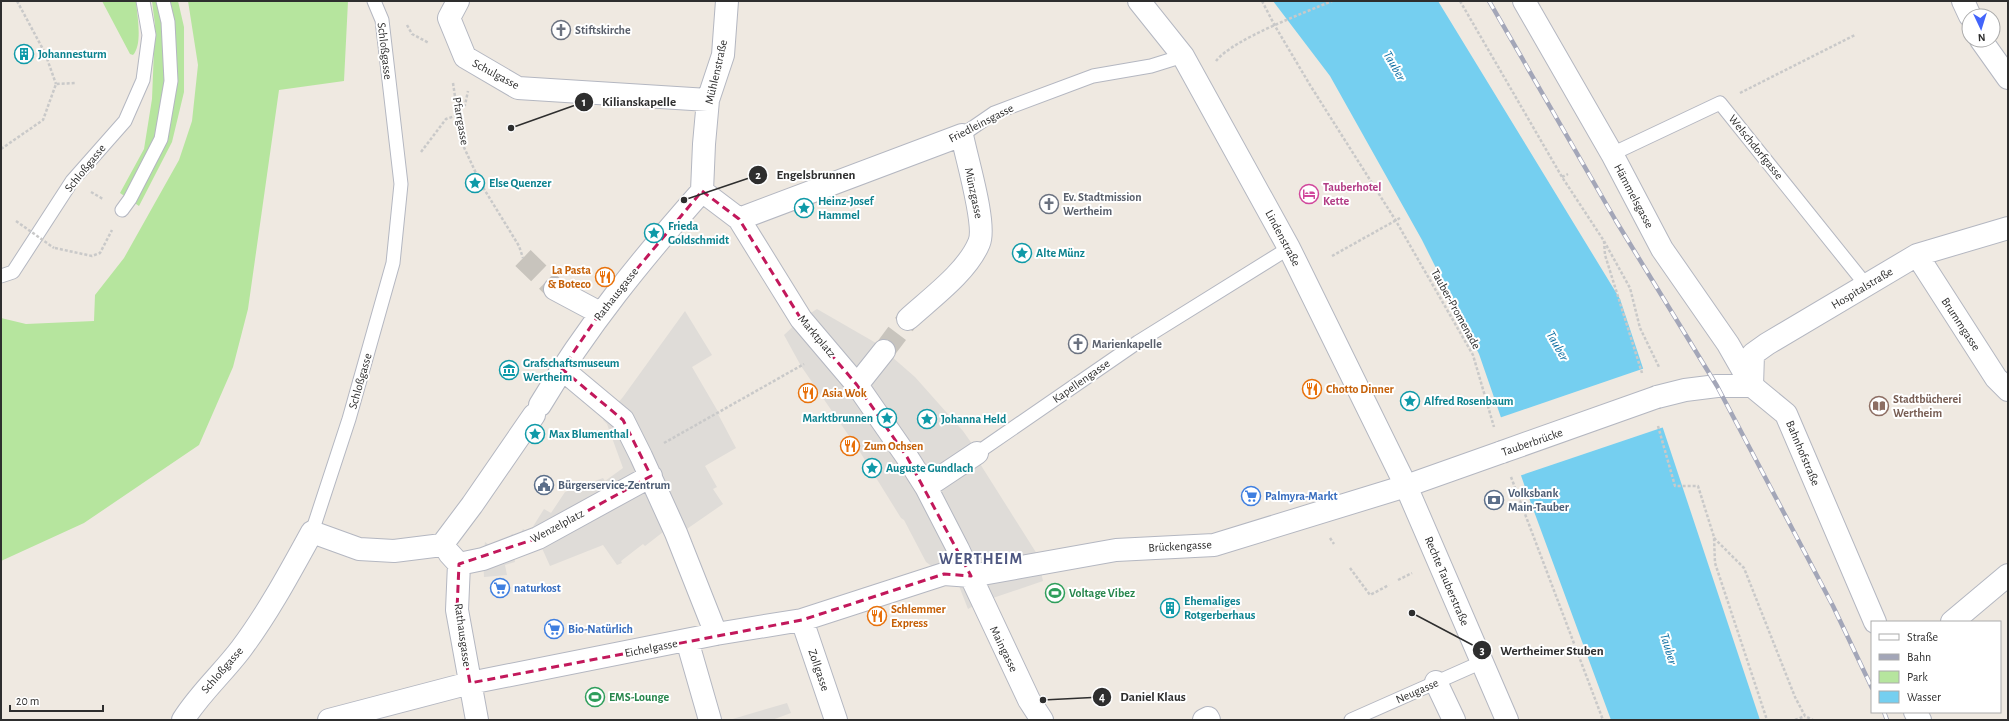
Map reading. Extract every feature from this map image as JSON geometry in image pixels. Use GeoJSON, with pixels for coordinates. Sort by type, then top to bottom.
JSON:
{"type":"FeatureCollection","features":[{"type":"Feature","properties":{"kind":"street","name":"Schulgasse"},"geometry":{"type":"LineString","coordinates":[[458,1],[449,18],[465,57],[518,88],[708,100]]}},
{"type":"Feature","properties":{"kind":"street","name":"Mühlenstraße"},"geometry":{"type":"LineString","coordinates":[[702,191],[708,100],[723,55],[727,1]]}},
{"type":"Feature","properties":{"kind":"street","name":"Lindenstraße"},"geometry":{"type":"LineString","coordinates":[[1139,1],[1183,56],[1289,248],[1406,486]]}},
{"type":"Feature","properties":{"kind":"street","name":"Hämmelsgasse"},"geometry":{"type":"LineString","coordinates":[[1524,1],[1612,154],[1662,249],[1728,344],[1752,386]]}},
{"type":"Feature","properties":{"kind":"street"},"geometry":{"type":"LineString","coordinates":[[1987,48],[2008,78]]}},
{"type":"Feature","properties":{"kind":"street","name":"Friedleinsgasse"},"geometry":{"type":"LineString","coordinates":[[739,219],[962,135]]}},
{"type":"Feature","properties":{"kind":"street","name":"Münzgasse"},"geometry":{"type":"LineString","coordinates":[[908,319],[962,269],[980,242],[981,222],[962,135]]}},
{"type":"Feature","properties":{"kind":"street","name":"Marktplatz"},"geometry":{"type":"LineString","coordinates":[[702,191],[739,219],[801,319],[857,385],[926,487],[970,576]]}},
{"type":"Feature","properties":{"kind":"street","name":"Rathausgasse"},"geometry":{"type":"LineString","coordinates":[[442,545],[472,505],[537,410],[562,369],[600,313],[658,241],[702,191]]}},
{"type":"Feature","properties":{"kind":"street","name":"Hospitalstraße"},"geometry":{"type":"LineString","coordinates":[[1752,386],[1753,354],[1917,255],[2008,228]]}},
{"type":"Feature","properties":{"kind":"street","name":"Brummgasse"},"geometry":{"type":"LineString","coordinates":[[1917,255],[1996,378],[2008,390]]}},
{"type":"Feature","properties":{"kind":"street"},"geometry":{"type":"LineString","coordinates":[[555,289],[600,313]]}},
{"type":"Feature","properties":{"kind":"street"},"geometry":{"type":"LineString","coordinates":[[857,385],[884,351]]}},
{"type":"Feature","properties":{"kind":"street"},"geometry":{"type":"LineString","coordinates":[[562,369],[623,420],[651,476],[676,533],[716,634]]}},
{"type":"Feature","properties":{"kind":"street"},"geometry":{"type":"LineString","coordinates":[[1685,390],[1717,386],[1752,386]]}},
{"type":"Feature","properties":{"kind":"street","name":"Bahnhofstraße"},"geometry":{"type":"LineString","coordinates":[[1752,386],[1786,414],[1875,621]]}},
{"type":"Feature","properties":{"kind":"street","name":"Tauberbrücke"},"geometry":{"type":"LineString","coordinates":[[1406,486],[1499,442],[1685,390]]}},
{"type":"Feature","properties":{"kind":"street"},"geometry":{"type":"LineString","coordinates":[[926,487],[977,453]]}},
{"type":"Feature","properties":{"kind":"street","name":"Wenzelplatz"},"geometry":{"type":"LineString","coordinates":[[459,564],[483,559],[538,538],[651,476]]}},
{"type":"Feature","properties":{"kind":"street","name":"Brückengasse"},"geometry":{"type":"LineString","coordinates":[[970,576],[1116,550],[1214,545],[1406,486]]}},
{"type":"Feature","properties":{"kind":"street","name":"Rechte Tauberstraße"},"geometry":{"type":"LineString","coordinates":[[1406,486],[1507,720]]}},
{"type":"Feature","properties":{"kind":"street"},"geometry":{"type":"LineString","coordinates":[[312,532],[359,549],[394,551],[442,545],[459,564]]}},
{"type":"Feature","properties":{"kind":"street","name":"Schloßgasse"},"geometry":{"type":"LineString","coordinates":[[183,720],[196,699],[240,649],[287,579],[312,532]]}},
{"type":"Feature","properties":{"kind":"street","name":"Rathausgasse"},"geometry":{"type":"LineString","coordinates":[[459,564],[457,610],[477,720]]}},
{"type":"Feature","properties":{"kind":"street","name":"Eichelgasse"},"geometry":{"type":"LineString","coordinates":[[329,720],[470,683],[716,634],[802,620],[944,574],[970,576]]}},
{"type":"Feature","properties":{"kind":"street"},"geometry":{"type":"LineString","coordinates":[[1953,621],[2008,575]]}},
{"type":"Feature","properties":{"kind":"street","name":"Maingasse"},"geometry":{"type":"LineString","coordinates":[[970,576],[1029,700],[1042,720]]}},
{"type":"Feature","properties":{"kind":"street","name":"Zollgasse"},"geometry":{"type":"LineString","coordinates":[[802,620],[836,720]]}},
{"type":"Feature","properties":{"kind":"street"},"geometry":{"type":"LineString","coordinates":[[687,640],[710,720]]}},
{"type":"Feature","properties":{"kind":"street"},"geometry":{"type":"LineString","coordinates":[[1436,682],[1454,720]]}},
{"type":"Feature","properties":{"kind":"street"},"geometry":{"type":"LineString","coordinates":[[1204,720],[1208,718],[1209,720]]}},
{"type":"Feature","properties":{"kind":"lane","name":"Schloßgasse"},"geometry":{"type":"LineString","coordinates":[[1,276],[13,272],[72,181],[125,121],[143,80],[149,35],[143,1]]}},
{"type":"Feature","properties":{"kind":"lane"},"geometry":{"type":"LineString","coordinates":[[122,210],[161,139],[171,81],[168,22],[163,1]]}},
{"type":"Feature","properties":{"kind":"lane","name":"Schloßgasse"},"geometry":{"type":"LineString","coordinates":[[312,532],[350,420],[393,263],[401,184],[382,20],[374,1]]}},
{"type":"Feature","properties":{"kind":"lane","name":"Friedleinsgasse"},"geometry":{"type":"LineString","coordinates":[[962,135],[994,113],[1093,76],[1151,66],[1183,56]]}},
{"type":"Feature","properties":{"kind":"lane","name":"Welschdorfgasse"},"geometry":{"type":"LineString","coordinates":[[1612,154],[1720,103],[1866,285]]}},
{"type":"Feature","properties":{"kind":"lane","name":"Kapellengasse"},"geometry":{"type":"LineString","coordinates":[[977,453],[1138,342],[1289,248]]}},
{"type":"Feature","properties":{"kind":"lane","name":"Neugasse"},"geometry":{"type":"LineString","coordinates":[[1351,720],[1482,662]]}},
{"type":"Feature","properties":{"kind":"path"},"geometry":{"type":"LineString","coordinates":[[1,149],[43,120],[56,84],[45,54],[18,1]]}},
{"type":"Feature","properties":{"kind":"path","name":"Tauber-Promenade"},"geometry":{"type":"LineString","coordinates":[[1262,1],[1275,26],[1396,221],[1473,356],[1499,442]]}},
{"type":"Feature","properties":{"kind":"path"},"geometry":{"type":"LineString","coordinates":[[1214,64],[1223,52],[1275,26],[1332,1]]}},
{"type":"Feature","properties":{"kind":"path"},"geometry":{"type":"LineString","coordinates":[[1460,1],[1562,177],[1604,241],[1630,288],[1640,328],[1657,365],[1683,385],[1685,390]]}},
{"type":"Feature","properties":{"kind":"path"},"geometry":{"type":"LineString","coordinates":[[404,20],[412,34],[435,47]]}},
{"type":"Feature","properties":{"kind":"path"},"geometry":{"type":"LineString","coordinates":[[1720,103],[1855,35]]}},
{"type":"Feature","properties":{"kind":"path","name":"Pfarrgasse"},"geometry":{"type":"LineString","coordinates":[[450,76],[455,89],[462,143],[499,216],[519,246],[524,258]]}},
{"type":"Feature","properties":{"kind":"path"},"geometry":{"type":"LineString","coordinates":[[56,84],[75,83]]}},
{"type":"Feature","properties":{"kind":"path"},"geometry":{"type":"LineString","coordinates":[[401,184],[429,140],[446,119],[458,115]]}},
{"type":"Feature","properties":{"kind":"path"},"geometry":{"type":"LineString","coordinates":[[1562,177],[1568,174]]}},
{"type":"Feature","properties":{"kind":"path"},"geometry":{"type":"LineString","coordinates":[[16,221],[54,248],[92,256],[100,253],[122,210],[72,181]]}},
{"type":"Feature","properties":{"kind":"path"},"geometry":{"type":"LineString","coordinates":[[1332,256],[1400,218]]}},
{"type":"Feature","properties":{"kind":"path"},"geometry":{"type":"LineString","coordinates":[[641,456],[829,351]]}},
{"type":"Feature","properties":{"kind":"path"},"geometry":{"type":"LineString","coordinates":[[1511,475],[1602,720]]}},
{"type":"Feature","properties":{"kind":"path"},"geometry":{"type":"LineString","coordinates":[[1767,720],[1715,563],[1714,537],[1744,568],[1795,697],[1805,716],[1813,720]]}},
{"type":"Feature","properties":{"kind":"path"},"geometry":{"type":"LineString","coordinates":[[1350,568],[1370,595],[1388,585]]}},
{"type":"Feature","properties":{"kind":"path"},"geometry":{"type":"LineString","coordinates":[[1398,580],[1412,573]]}},
{"type":"Feature","properties":{"kind":"path"},"geometry":{"type":"LineString","coordinates":[[1795,720],[1805,716]]}},
{"type":"Feature","properties":{"kind":"highlighted area"},"geometry":{"type":"Polygon","coordinates":[[[702,191],[739,219],[801,319],[857,385],[907,457],[971,576],[944,574],[802,620],[470,683],[457,610],[459,564],[538,538],[651,476],[623,420],[562,369],[600,313],[702,191]]]}},
{"type":"Feature","properties":{"kind":"green space"},"geometry":{"type":"Polygon","coordinates":[[[102,1],[136,1],[139,37],[136,50],[133,55],[130,54],[102,1]]]}},
{"type":"Feature","properties":{"kind":"green space"},"geometry":{"type":"Polygon","coordinates":[[[152,1],[178,1],[184,27],[184,92],[172,142],[139,206],[120,193],[144,149],[152,99],[155,25],[152,1]]]}},
{"type":"Feature","properties":{"kind":"green space"},"geometry":{"type":"Polygon","coordinates":[[[188,1],[348,1],[344,81],[279,90],[248,309],[233,367],[199,445],[84,523],[1,561],[1,318],[26,324],[94,321],[95,295],[124,258],[179,160],[192,121],[198,65],[188,1]]]}},
{"type":"Feature","properties":{"kind":"shaded area"},"geometry":{"type":"Polygon","coordinates":[[[817,309],[876,343],[915,377],[963,431],[975,448],[977,459],[1037,554],[1043,581],[981,602],[968,609],[959,586],[926,562],[904,520],[901,518],[860,452],[801,366],[784,335],[801,319],[817,309]]]}},
{"type":"Feature","properties":{"kind":"shaded area"},"geometry":{"type":"Polygon","coordinates":[[[685,311],[712,355],[692,367],[720,415],[718,414],[736,448],[705,466],[717,487],[713,489],[723,504],[681,533],[667,529],[645,546],[643,544],[621,561],[622,563],[617,565],[603,545],[550,566],[541,546],[514,555],[515,562],[505,565],[507,575],[484,577],[483,559],[485,542],[493,548],[505,544],[512,534],[518,538],[523,529],[529,533],[544,509],[551,513],[565,492],[603,478],[605,481],[623,468],[607,424],[603,420],[623,397],[685,311]]]}},
{"type":"Feature","properties":{"kind":"shaded area"},"geometry":{"type":"Polygon","coordinates":[[[787,703],[791,713],[772,720],[729,720],[787,703]]]}},
{"type":"Feature","properties":{"kind":"water","name":"Tauber"},"geometry":{"type":"Polygon","coordinates":[[[1273,1],[1438,1],[1620,299],[1760,720],[1611,720],[1525,487],[1479,354],[1422,240],[1330,76],[1273,1]]]}},
{"type":"Feature","properties":{"kind":"pier"},"geometry":{"type":"Polygon","coordinates":[[[1645,368],[1664,427],[1519,476],[1499,418],[1645,368]]]}},
{"type":"Feature","properties":{"kind":"tunnel"},"geometry":{"type":"LineString","coordinates":[[523,258],[555,289]]}},
{"type":"Feature","properties":{"kind":"tunnel"},"geometry":{"type":"LineString","coordinates":[[884,351],[908,319]]}},
{"type":"Feature","properties":{"kind":"railway"},"geometry":{"type":"LineString","coordinates":[[1489,1],[1616,221],[1717,386],[1833,606],[1871,686]]}},
{"type":"Feature","properties":{"kind":"railway"},"geometry":{"type":"LineString","coordinates":[[1884,713],[1887,720]]}},
{"type":"Feature","properties":{"kind":"place","name":"Stiftskirche"},"geometry":{"type":"Point","coordinates":[561,30]}},
{"type":"Feature","properties":{"kind":"place","name":"Johannesturm"},"geometry":{"type":"Point","coordinates":[24,54]}},
{"type":"Feature","properties":{"kind":"place","name":"Kilianskapelle"},"geometry":{"type":"Point","coordinates":[511,128]}},
{"type":"Feature","properties":{"kind":"place","name":"Else Quenzer"},"geometry":{"type":"Point","coordinates":[475,183]}},
{"type":"Feature","properties":{"kind":"place","name":"Tauberhotel Kette"},"geometry":{"type":"Point","coordinates":[1309,194]}},
{"type":"Feature","properties":{"kind":"place","name":"Engelsbrunnen"},"geometry":{"type":"Point","coordinates":[684,200]}},
{"type":"Feature","properties":{"kind":"place","name":"Ev. Stadtmission Wertheim"},"geometry":{"type":"Point","coordinates":[1049,204]}},
{"type":"Feature","properties":{"kind":"place","name":"Heinz-Josef Hammel"},"geometry":{"type":"Point","coordinates":[804,208]}},
{"type":"Feature","properties":{"kind":"place","name":"Frieda Goldschmidt"},"geometry":{"type":"Point","coordinates":[654,233]}},
{"type":"Feature","properties":{"kind":"place","name":"Alte Münz"},"geometry":{"type":"Point","coordinates":[1022,253]}},
{"type":"Feature","properties":{"kind":"place","name":"La Pasta & Boteco"},"geometry":{"type":"Point","coordinates":[605,277]}},
{"type":"Feature","properties":{"kind":"place","name":"Marienkapelle"},"geometry":{"type":"Point","coordinates":[1078,344]}},
{"type":"Feature","properties":{"kind":"place","name":"Grafschaftsmuseum Wertheim"},"geometry":{"type":"Point","coordinates":[509,370]}},
{"type":"Feature","properties":{"kind":"place","name":"Chotto Dinner"},"geometry":{"type":"Point","coordinates":[1312,389]}},
{"type":"Feature","properties":{"kind":"place","name":"Asia Wok"},"geometry":{"type":"Point","coordinates":[808,393]}},
{"type":"Feature","properties":{"kind":"place","name":"Alfred Rosenbaum"},"geometry":{"type":"Point","coordinates":[1410,401]}},
{"type":"Feature","properties":{"kind":"place","name":"Stadtbücherei Wertheim"},"geometry":{"type":"Point","coordinates":[1879,406]}},
{"type":"Feature","properties":{"kind":"place","name":"Marktbrunnen"},"geometry":{"type":"Point","coordinates":[887,418]}},
{"type":"Feature","properties":{"kind":"place","name":"Johanna Held"},"geometry":{"type":"Point","coordinates":[927,419]}},
{"type":"Feature","properties":{"kind":"place","name":"Max Blumenthal"},"geometry":{"type":"Point","coordinates":[535,434]}},
{"type":"Feature","properties":{"kind":"place","name":"Zum Ochsen"},"geometry":{"type":"Point","coordinates":[850,446]}},
{"type":"Feature","properties":{"kind":"place","name":"Auguste Gundlach"},"geometry":{"type":"Point","coordinates":[872,468]}},
{"type":"Feature","properties":{"kind":"place","name":"Bürgerservice-Zentrum"},"geometry":{"type":"Point","coordinates":[544,485]}},
{"type":"Feature","properties":{"kind":"place","name":"Palmyra-Markt"},"geometry":{"type":"Point","coordinates":[1251,496]}},
{"type":"Feature","properties":{"kind":"place","name":"Volksbank Main-Tauber"},"geometry":{"type":"Point","coordinates":[1494,500]}},
{"type":"Feature","properties":{"kind":"place","name":"naturkost"},"geometry":{"type":"Point","coordinates":[500,588]}},
{"type":"Feature","properties":{"kind":"place","name":"Voltage Vibez"},"geometry":{"type":"Point","coordinates":[1055,593]}},
{"type":"Feature","properties":{"kind":"place","name":"Ehemaliges Rotgerberhaus"},"geometry":{"type":"Point","coordinates":[1170,608]}},
{"type":"Feature","properties":{"kind":"place","name":"Wertheimer Stuben"},"geometry":{"type":"Point","coordinates":[1412,613]}},
{"type":"Feature","properties":{"kind":"place","name":"Schlemmer Express"},"geometry":{"type":"Point","coordinates":[877,616]}},
{"type":"Feature","properties":{"kind":"place","name":"Bio-Natürlich"},"geometry":{"type":"Point","coordinates":[554,629]}},
{"type":"Feature","properties":{"kind":"place","name":"EMS-Lounge"},"geometry":{"type":"Point","coordinates":[595,697]}},
{"type":"Feature","properties":{"kind":"place","name":"Daniel Klaus"},"geometry":{"type":"Point","coordinates":[1043,700]}},
{"type":"Feature","properties":{"kind":"district","name":"WERTHEIM"},"geometry":{"type":"Point","coordinates":[981,559]}}]}
